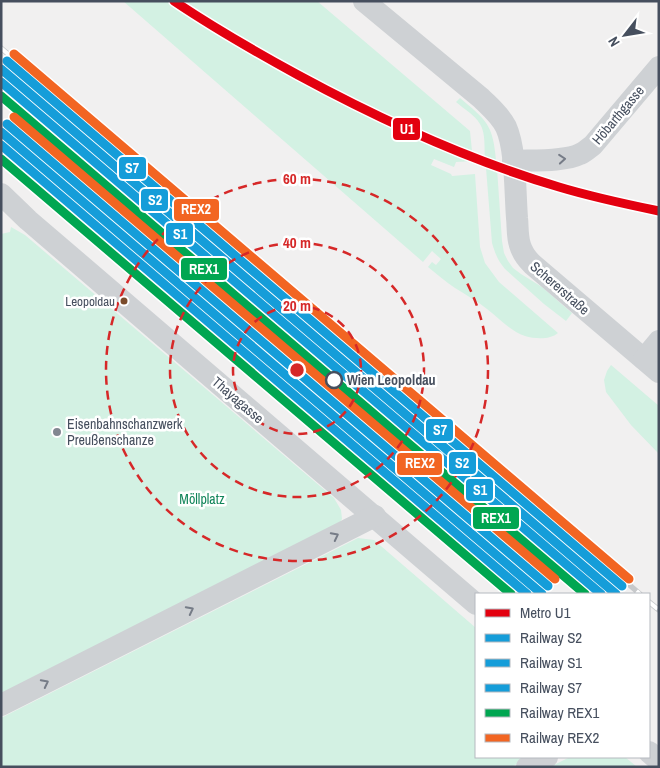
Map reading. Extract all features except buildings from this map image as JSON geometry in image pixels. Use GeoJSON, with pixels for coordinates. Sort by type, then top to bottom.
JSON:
{"type":"FeatureCollection","features":[{"type":"Feature","properties":{"kind":"street","name":"Schererstraße"},"geometry":{"type":"LineString","coordinates":[[364,1],[493,108],[501,118],[506,128],[513,161],[518,239],[522,252],[532,264],[651,365]]}},
{"type":"Feature","properties":{"kind":"street","name":"Höbarthgasse"},"geometry":{"type":"LineString","coordinates":[[513,161],[565,159],[586,151],[659,67]]}},
{"type":"Feature","properties":{"kind":"street","name":"Thayagasse"},"geometry":{"type":"LineString","coordinates":[[4,200],[475,603]]}},
{"type":"Feature","properties":{"kind":"street"},"geometry":{"type":"LineString","coordinates":[[651,365],[659,341]]}},
{"type":"Feature","properties":{"kind":"street"},"geometry":{"type":"LineString","coordinates":[[1,705],[374,516]]}},
{"type":"Feature","properties":{"kind":"street"},"geometry":{"type":"LineString","coordinates":[[526,767],[545,758]]}},
{"type":"Feature","properties":{"kind":"green space"},"geometry":{"type":"Polygon","coordinates":[[[123,1],[317,1],[470,131],[473,161],[456,162],[454,167],[434,159],[431,165],[452,176],[475,174],[480,247],[485,263],[499,282],[558,333],[551,337],[542,338],[520,334],[479,303],[448,283],[428,267],[432,262],[436,265],[441,259],[432,251],[423,262],[123,1]]]}},
{"type":"Feature","properties":{"kind":"green space"},"geometry":{"type":"Polygon","coordinates":[[[460,98],[487,124],[493,138],[496,160],[485,160],[482,128],[475,118],[456,102],[460,98]]]}},
{"type":"Feature","properties":{"kind":"green space"},"geometry":{"type":"Polygon","coordinates":[[[486,168],[497,168],[502,241],[504,253],[508,261],[513,268],[542,287],[572,313],[566,321],[505,269],[499,260],[492,243],[486,168]]]}},
{"type":"Feature","properties":{"kind":"green space","name":"Möllplatz"},"geometry":{"type":"Polygon","coordinates":[[[11,227],[25,235],[334,498],[341,510],[342,519],[337,527],[1,695],[1,234],[10,232],[11,227]]]}},
{"type":"Feature","properties":{"kind":"green space"},"geometry":{"type":"Polygon","coordinates":[[[611,365],[659,406],[659,454],[631,425],[606,392],[604,380],[611,365]]]}},
{"type":"Feature","properties":{"kind":"green space"},"geometry":{"type":"Polygon","coordinates":[[[358,538],[374,540],[475,627],[475,758],[529,758],[511,767],[1,767],[1,718],[358,538]]]}},
{"type":"Feature","properties":{"kind":"green space"},"geometry":{"type":"Polygon","coordinates":[[[568,758],[626,758],[637,767],[550,767],[568,758]]]}},
{"type":"Feature","properties":{"kind":"railway"},"geometry":{"type":"LineString","coordinates":[[1,48],[639,593]]}},
{"type":"Feature","properties":{"kind":"railway"},"geometry":{"type":"LineString","coordinates":[[650,603],[659,610]]}},
{"type":"Feature","properties":{"kind":"metro line","name":"U1"},"geometry":{"type":"LineString","coordinates":[[174,1],[235,40],[298,75],[361,108],[458,152],[559,187],[659,211]]}},
{"type":"Feature","properties":{"kind":"rail line","name":"REX2"},"geometry":{"type":"LineString","coordinates":[[14,54],[629,579]]}},
{"type":"Feature","properties":{"kind":"rail line","name":"S7"},"geometry":{"type":"LineString","coordinates":[[7,61],[622,586]]}},
{"type":"Feature","properties":{"kind":"rail line","name":"S2"},"geometry":{"type":"LineString","coordinates":[[1,69],[615,593]]}},
{"type":"Feature","properties":{"kind":"rail line","name":"S1"},"geometry":{"type":"LineString","coordinates":[[1,82],[600,593]]}},
{"type":"Feature","properties":{"kind":"rail line","name":"REX1"},"geometry":{"type":"LineString","coordinates":[[1,96],[584,593]]}},
{"type":"Feature","properties":{"kind":"rail line","name":"REX2"},"geometry":{"type":"LineString","coordinates":[[14,117],[555,579]]}},
{"type":"Feature","properties":{"kind":"rail line","name":"S7"},"geometry":{"type":"LineString","coordinates":[[7,124],[548,586]]}},
{"type":"Feature","properties":{"kind":"rail line","name":"S2"},"geometry":{"type":"LineString","coordinates":[[1,132],[541,593]]}},
{"type":"Feature","properties":{"kind":"rail line","name":"S1"},"geometry":{"type":"LineString","coordinates":[[1,145],[526,593]]}},
{"type":"Feature","properties":{"kind":"rail line","name":"REX1"},"geometry":{"type":"LineString","coordinates":[[1,159],[510,593]]}},
{"type":"Feature","properties":{"kind":"place","name":"Leopoldau"},"geometry":{"type":"Point","coordinates":[124,301]}},
{"type":"Feature","properties":{"kind":"place","name":"Wien Leopoldau"},"geometry":{"type":"Point","coordinates":[334,380]}},
{"type":"Feature","properties":{"kind":"place","name":"Eisenbahnschanzwerk Preußenschanze"},"geometry":{"type":"Point","coordinates":[57,432]}}]}
